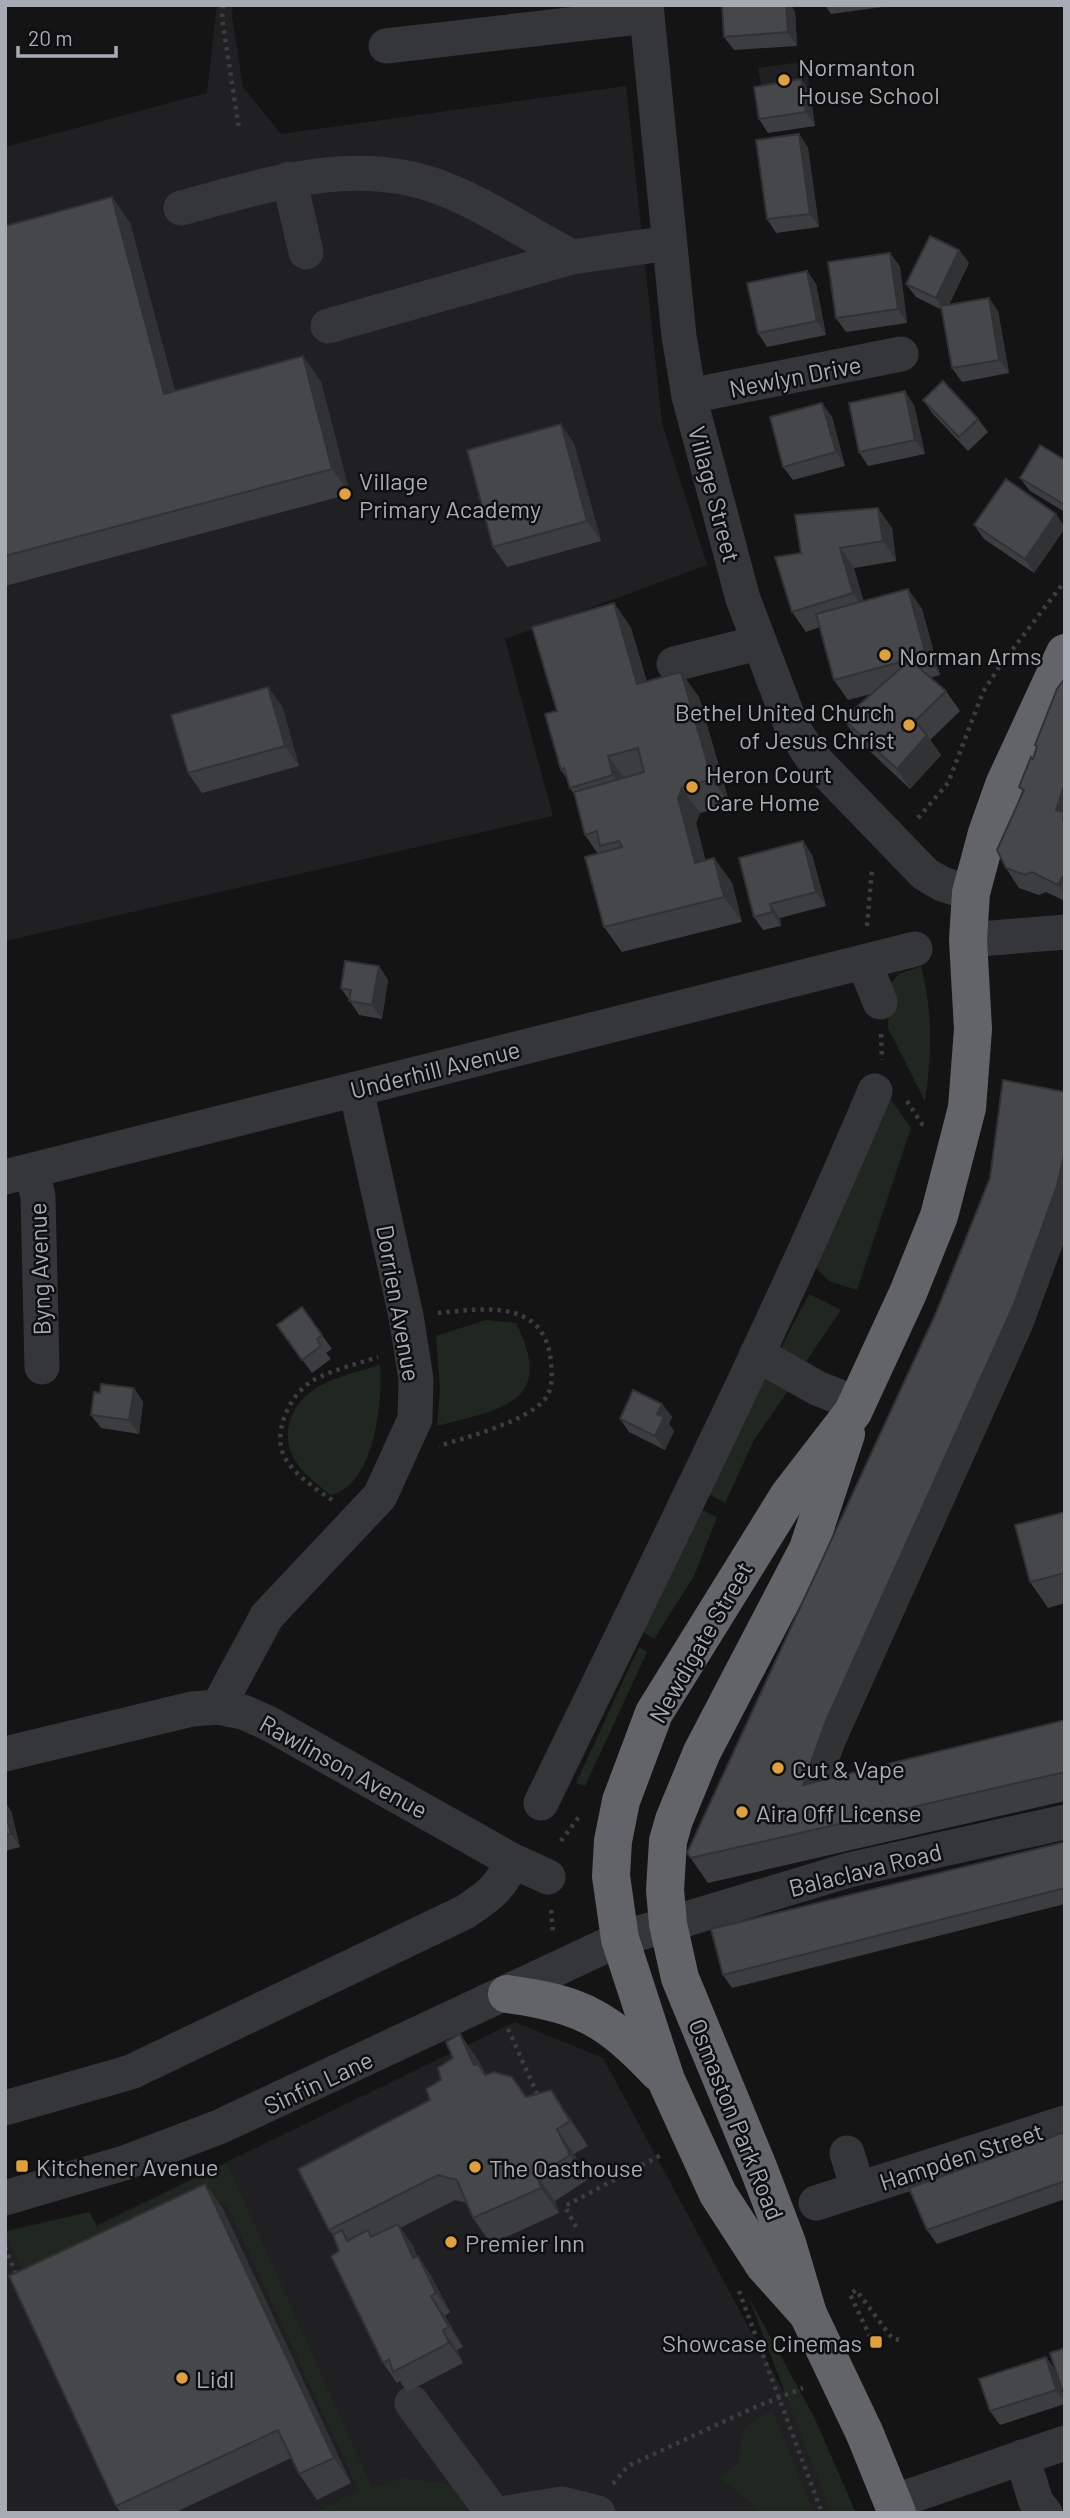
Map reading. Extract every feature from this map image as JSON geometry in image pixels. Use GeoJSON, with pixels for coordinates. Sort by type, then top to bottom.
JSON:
{"type":"FeatureCollection","features":[{"type":"Feature","properties":{"kind":"highway","name":"Newdigate Street"},"geometry":{"type":"LineString","coordinates":[[668,1924],[668,1842],[674,1820],[702,1752],[808,1549],[826,1503],[855,1408],[908,1293],[939,1216],[962,1132],[973,1029],[968,940],[971,892],[1004,785],[1065,653]]}},
{"type":"Feature","properties":{"kind":"highway","name":"Newdigate Street"},"geometry":{"type":"LineString","coordinates":[[620,1940],[611,1876],[613,1841],[621,1801],[654,1713],[789,1495],[855,1408]]}},
{"type":"Feature","properties":{"kind":"highway","name":"Osmaston Park Road"},"geometry":{"type":"LineString","coordinates":[[668,1924],[680,1978],[787,2243],[808,2314],[837,2371],[895,2508]]}},
{"type":"Feature","properties":{"kind":"highway","name":"Osmaston Park Road"},"geometry":{"type":"LineString","coordinates":[[620,1940],[666,2080],[718,2194],[764,2265],[808,2314]]}},
{"type":"Feature","properties":{"kind":"highway"},"geometry":{"type":"LineString","coordinates":[[501,1997],[554,2000],[601,2020],[630,2043],[666,2080]]}},
{"type":"Feature","properties":{"kind":"street"},"geometry":{"type":"LineString","coordinates":[[386,47],[646,11]]}},
{"type":"Feature","properties":{"kind":"street","name":"Village Street"},"geometry":{"type":"LineString","coordinates":[[646,11],[669,243],[689,396],[758,643],[791,724],[811,756],[925,874],[942,884],[971,892]]}},
{"type":"Feature","properties":{"kind":"street"},"geometry":{"type":"LineString","coordinates":[[181,208],[289,179],[340,172],[395,175],[431,185],[475,204],[572,257]]}},
{"type":"Feature","properties":{"kind":"street"},"geometry":{"type":"LineString","coordinates":[[289,179],[306,252]]}},
{"type":"Feature","properties":{"kind":"street"},"geometry":{"type":"LineString","coordinates":[[328,326],[572,257],[669,243]]}},
{"type":"Feature","properties":{"kind":"street","name":"Newlyn Drive"},"geometry":{"type":"LineString","coordinates":[[689,396],[901,354]]}},
{"type":"Feature","properties":{"kind":"street"},"geometry":{"type":"LineString","coordinates":[[674,664],[758,643]]}},
{"type":"Feature","properties":{"kind":"street"},"geometry":{"type":"LineString","coordinates":[[968,940],[1065,932]]}},
{"type":"Feature","properties":{"kind":"street","name":"Underhill Avenue"},"geometry":{"type":"LineString","coordinates":[[19,1174],[915,949]]}},
{"type":"Feature","properties":{"kind":"street"},"geometry":{"type":"LineString","coordinates":[[864,962],[880,1002]]}},
{"type":"Feature","properties":{"kind":"street"},"geometry":{"type":"LineString","coordinates":[[541,1803],[886,1082]]}},
{"type":"Feature","properties":{"kind":"street","name":"Dorrien Avenue"},"geometry":{"type":"LineString","coordinates":[[218,1707],[267,1616],[380,1496],[415,1419],[416,1379],[408,1330],[356,1089]]}},
{"type":"Feature","properties":{"kind":"street","name":"Byng Avenue"},"geometry":{"type":"LineString","coordinates":[[19,1174],[37,1197],[43,1367]]}},
{"type":"Feature","properties":{"kind":"street"},"geometry":{"type":"LineString","coordinates":[[757,1354],[855,1408]]}},
{"type":"Feature","properties":{"kind":"street","name":"Rawlinson Avenue"},"geometry":{"type":"LineString","coordinates":[[5,1754],[175,1712],[218,1707],[243,1712],[268,1723],[512,1860],[548,1877]]}},
{"type":"Feature","properties":{"kind":"street","name":"Balaclava Road"},"geometry":{"type":"LineString","coordinates":[[620,1940],[849,1870],[1065,1822]]}},
{"type":"Feature","properties":{"kind":"street"},"geometry":{"type":"LineString","coordinates":[[5,2108],[131,2072],[429,1930],[464,1912],[496,1889],[508,1874],[512,1860]]}},
{"type":"Feature","properties":{"kind":"street","name":"Sinfin Lane"},"geometry":{"type":"LineString","coordinates":[[5,2198],[124,2163],[219,2127],[620,1940]]}},
{"type":"Feature","properties":{"kind":"street","name":"Hampden Street"},"geometry":{"type":"LineString","coordinates":[[816,2203],[1065,2123]]}},
{"type":"Feature","properties":{"kind":"street","name":"Hampden Street"},"geometry":{"type":"LineString","coordinates":[[847,2153],[858,2189]]}},
{"type":"Feature","properties":{"kind":"street"},"geometry":{"type":"LineString","coordinates":[[412,2403],[493,2513]]}},
{"type":"Feature","properties":{"kind":"street"},"geometry":{"type":"LineString","coordinates":[[895,2508],[1022,2457],[1065,2443]]}},
{"type":"Feature","properties":{"kind":"street"},"geometry":{"type":"LineString","coordinates":[[1022,2457],[1036,2502],[1045,2513]]}},
{"type":"Feature","properties":{"kind":"street"},"geometry":{"type":"LineString","coordinates":[[507,2513],[562,2504],[596,2511]]}},
{"type":"Feature","properties":{"kind":"path"},"geometry":{"type":"LineString","coordinates":[[223,5],[222,18],[239,129]]}},
{"type":"Feature","properties":{"kind":"path"},"geometry":{"type":"LineString","coordinates":[[864,962],[871,871],[948,783],[984,692],[999,667],[1065,581]]}},
{"type":"Feature","properties":{"kind":"path"},"geometry":{"type":"LineString","coordinates":[[886,1082],[922,1124],[962,1132]]}},
{"type":"Feature","properties":{"kind":"path"},"geometry":{"type":"LineString","coordinates":[[359,1519],[314,1488],[286,1460],[280,1433],[289,1405],[311,1382],[408,1330],[471,1310],[519,1313],[539,1325],[550,1349],[552,1380],[546,1398],[521,1415],[435,1447],[403,1445]]}},
{"type":"Feature","properties":{"kind":"path"},"geometry":{"type":"LineString","coordinates":[[501,1997],[543,2108]]}},
{"type":"Feature","properties":{"kind":"path"},"geometry":{"type":"LineString","coordinates":[[576,2227],[565,2206],[692,2140]]}},
{"type":"Feature","properties":{"kind":"path"},"geometry":{"type":"LineString","coordinates":[[5,2247],[13,2263],[19,2287]]}},
{"type":"Feature","properties":{"kind":"path"},"geometry":{"type":"LineString","coordinates":[[736,2281],[822,2513]]}},
{"type":"Feature","properties":{"kind":"path"},"geometry":{"type":"LineString","coordinates":[[874,2345],[850,2294],[856,2290],[892,2338],[899,2340]]}},
{"type":"Feature","properties":{"kind":"path"},"geometry":{"type":"LineString","coordinates":[[596,2511],[628,2466],[837,2371]]}},
{"type":"Feature","properties":{"kind":"shaded area","name":"Village Primary Academy"},"geometry":{"type":"Polygon","coordinates":[[[217,5],[233,5],[232,16],[243,87],[281,134],[626,86],[662,423],[707,565],[505,639],[553,816],[5,941],[5,147],[207,93],[217,5]]]}},
{"type":"Feature","properties":{"kind":"shaded area","name":"Normanton House School"},"geometry":{"type":"Polygon","coordinates":[[[806,61],[810,93],[764,100],[758,68],[806,61]]]}},
{"type":"Feature","properties":{"kind":"shaded area"},"geometry":{"type":"Polygon","coordinates":[[[921,966],[928,1000],[930,1034],[925,1101],[888,1028],[890,984],[899,974],[921,966]]]}},
{"type":"Feature","properties":{"kind":"shaded area"},"geometry":{"type":"Polygon","coordinates":[[[882,1087],[911,1128],[857,1290],[829,1281],[814,1266],[882,1087]]]}},
{"type":"Feature","properties":{"kind":"shaded area"},"geometry":{"type":"Polygon","coordinates":[[[809,1294],[841,1310],[801,1369],[783,1358],[782,1346],[809,1294]]]}},
{"type":"Feature","properties":{"kind":"shaded area"},"geometry":{"type":"Polygon","coordinates":[[[486,1320],[516,1323],[527,1350],[530,1370],[526,1386],[516,1398],[501,1407],[437,1426],[440,1388],[436,1336],[486,1320]]]}},
{"type":"Feature","properties":{"kind":"shaded area"},"geometry":{"type":"Polygon","coordinates":[[[380,1365],[377,1421],[366,1460],[357,1477],[345,1489],[330,1495],[305,1473],[295,1460],[288,1440],[289,1424],[295,1410],[313,1390],[338,1378],[380,1365]]]}},
{"type":"Feature","properties":{"kind":"shaded area"},"geometry":{"type":"Polygon","coordinates":[[[757,1373],[792,1385],[754,1440],[725,1503],[707,1493],[757,1373]]]}},
{"type":"Feature","properties":{"kind":"shaded area"},"geometry":{"type":"Polygon","coordinates":[[[700,1509],[717,1517],[694,1576],[654,1639],[643,1632],[700,1509]]]}},
{"type":"Feature","properties":{"kind":"shaded area"},"geometry":{"type":"Polygon","coordinates":[[[639,1647],[647,1652],[585,1786],[576,1783],[639,1647]]]}},
{"type":"Feature","properties":{"kind":"shaded area"},"geometry":{"type":"Polygon","coordinates":[[[515,2022],[603,2058],[849,2513],[5,2513],[5,2231],[89,2212],[97,2225],[515,2022]]]}},
{"type":"Feature","properties":{"kind":"shaded area"},"geometry":{"type":"Polygon","coordinates":[[[227,2163],[372,2488],[404,2478],[474,2488],[472,2507],[456,2513],[313,2513],[359,2491],[225,2201],[50,2282],[30,2285],[5,2232],[89,2212],[97,2227],[227,2163]]]}},
{"type":"Feature","properties":{"kind":"shaded area"},"geometry":{"type":"Polygon","coordinates":[[[748,2296],[815,2419],[856,2513],[831,2513],[748,2296]]]}},
{"type":"Feature","properties":{"kind":"shaded area"},"geometry":{"type":"Polygon","coordinates":[[[772,2410],[814,2513],[763,2513],[719,2477],[738,2463],[744,2428],[772,2410]]]}},
{"type":"Feature","properties":{"kind":"building"},"geometry":{"type":"Polygon","coordinates":[[[722,5],[786,5],[788,32],[724,37],[722,5]]]}},
{"type":"Feature","properties":{"kind":"building"},"geometry":{"type":"Polygon","coordinates":[[[801,79],[806,112],[759,119],[754,87],[801,79]]]}},
{"type":"Feature","properties":{"kind":"building"},"geometry":{"type":"Polygon","coordinates":[[[799,134],[810,214],[767,219],[756,140],[799,134]]]}},
{"type":"Feature","properties":{"kind":"building"},"geometry":{"type":"Polygon","coordinates":[[[112,197],[164,394],[303,356],[332,469],[5,556],[5,226],[112,197]]]}},
{"type":"Feature","properties":{"kind":"building"},"geometry":{"type":"Polygon","coordinates":[[[930,236],[959,250],[936,298],[906,284],[930,236]]]}},
{"type":"Feature","properties":{"kind":"building"},"geometry":{"type":"Polygon","coordinates":[[[890,253],[898,309],[836,318],[828,262],[890,253]]]}},
{"type":"Feature","properties":{"kind":"building"},"geometry":{"type":"Polygon","coordinates":[[[807,271],[817,321],[758,333],[747,283],[807,271]]]}},
{"type":"Feature","properties":{"kind":"building"},"geometry":{"type":"Polygon","coordinates":[[[989,298],[999,360],[952,368],[941,306],[989,298]]]}},
{"type":"Feature","properties":{"kind":"building"},"geometry":{"type":"Polygon","coordinates":[[[943,381],[978,419],[959,437],[923,400],[943,381]]]}},
{"type":"Feature","properties":{"kind":"building"},"geometry":{"type":"Polygon","coordinates":[[[905,391],[915,440],[859,452],[849,403],[905,391]]]}},
{"type":"Feature","properties":{"kind":"building"},"geometry":{"type":"Polygon","coordinates":[[[822,403],[836,452],[783,467],[770,417],[822,403]]]}},
{"type":"Feature","properties":{"kind":"building"},"geometry":{"type":"Polygon","coordinates":[[[561,424],[587,521],[493,547],[467,450],[561,424]]]}},
{"type":"Feature","properties":{"kind":"building"},"geometry":{"type":"Polygon","coordinates":[[[1040,445],[1065,460],[1065,505],[1020,478],[1040,445]]]}},
{"type":"Feature","properties":{"kind":"building"},"geometry":{"type":"Polygon","coordinates":[[[1006,479],[1056,514],[1025,559],[974,525],[1006,479]]]}},
{"type":"Feature","properties":{"kind":"building"},"geometry":{"type":"Polygon","coordinates":[[[878,508],[883,541],[840,548],[853,593],[792,612],[775,557],[801,553],[795,515],[878,508]]]}},
{"type":"Feature","properties":{"kind":"building","name":"Norman Arms"},"geometry":{"type":"Polygon","coordinates":[[[908,589],[926,655],[834,680],[816,614],[908,589]]]}},
{"type":"Feature","properties":{"kind":"building","name":"Heron Court Care Home"},"geometry":{"type":"Polygon","coordinates":[[[614,603],[637,684],[681,672],[712,779],[682,788],[678,798],[695,863],[714,858],[724,897],[604,927],[585,857],[622,847],[619,841],[600,846],[597,831],[585,835],[574,792],[644,772],[638,748],[608,756],[613,775],[570,788],[564,768],[561,770],[545,714],[557,711],[532,627],[614,603]]]}},
{"type":"Feature","properties":{"kind":"building"},"geometry":{"type":"Polygon","coordinates":[[[910,660],[946,691],[915,721],[927,735],[897,769],[843,719],[910,660]]]}},
{"type":"Feature","properties":{"kind":"building"},"geometry":{"type":"Polygon","coordinates":[[[1065,678],[1065,783],[1056,810],[1064,812],[1065,878],[1062,877],[1058,885],[1032,872],[1025,875],[1006,868],[997,850],[1024,790],[1019,787],[1031,757],[1033,759],[1037,746],[1035,745],[1057,689],[1065,678]]]}},
{"type":"Feature","properties":{"kind":"building"},"geometry":{"type":"Polygon","coordinates":[[[268,687],[285,746],[188,773],[171,715],[268,687]]]}},
{"type":"Feature","properties":{"kind":"building"},"geometry":{"type":"Polygon","coordinates":[[[803,841],[816,892],[770,904],[772,912],[754,917],[739,858],[803,841]]]}},
{"type":"Feature","properties":{"kind":"building"},"geometry":{"type":"Polygon","coordinates":[[[345,961],[379,966],[372,1005],[349,1001],[351,990],[341,988],[345,961]]]}},
{"type":"Feature","properties":{"kind":"building"},"geometry":{"type":"Polygon","coordinates":[[[1003,1080],[1065,1092],[1065,1150],[1057,1186],[1014,1304],[826,1721],[803,1785],[1065,1720],[1065,1772],[691,1858],[687,1853],[936,1313],[990,1178],[1003,1080]]]}},
{"type":"Feature","properties":{"kind":"building"},"geometry":{"type":"Polygon","coordinates":[[[302,1307],[322,1335],[317,1339],[321,1346],[302,1360],[277,1325],[302,1307]]]}},
{"type":"Feature","properties":{"kind":"building"},"geometry":{"type":"Polygon","coordinates":[[[101,1384],[134,1388],[129,1420],[91,1415],[94,1392],[100,1393],[101,1384]]]}},
{"type":"Feature","properties":{"kind":"building"},"geometry":{"type":"Polygon","coordinates":[[[633,1390],[662,1404],[657,1414],[664,1417],[655,1436],[620,1419],[633,1390]]]}},
{"type":"Feature","properties":{"kind":"building"},"geometry":{"type":"Polygon","coordinates":[[[1065,1512],[1065,1573],[1030,1582],[1015,1525],[1065,1512]]]}},
{"type":"Feature","properties":{"kind":"building"},"geometry":{"type":"Polygon","coordinates":[[[5,1811],[11,1834],[5,1835],[5,1811]]]}},
{"type":"Feature","properties":{"kind":"building"},"geometry":{"type":"Polygon","coordinates":[[[1065,1842],[1065,1888],[723,1975],[711,1929],[1065,1842]]]}},
{"type":"Feature","properties":{"kind":"building","name":"The Oasthouse"},"geometry":{"type":"Polygon","coordinates":[[[460,2034],[474,2065],[478,2064],[485,2075],[494,2072],[512,2077],[526,2097],[551,2090],[570,2121],[557,2129],[570,2155],[537,2176],[541,2188],[473,2218],[457,2180],[438,2175],[329,2230],[298,2169],[430,2100],[426,2089],[441,2080],[438,2068],[453,2058],[446,2042],[460,2034]]]}},
{"type":"Feature","properties":{"kind":"building"},"geometry":{"type":"Polygon","coordinates":[[[1065,2132],[1065,2181],[927,2230],[909,2188],[1065,2132]]]}},
{"type":"Feature","properties":{"kind":"building","name":"Lidl"},"geometry":{"type":"Polygon","coordinates":[[[205,2184],[334,2458],[299,2474],[278,2430],[116,2506],[9,2276],[205,2184]]]}},
{"type":"Feature","properties":{"kind":"building"},"geometry":{"type":"Polygon","coordinates":[[[398,2224],[413,2258],[418,2256],[436,2293],[431,2296],[449,2327],[443,2330],[449,2343],[393,2372],[389,2359],[383,2363],[331,2256],[339,2251],[333,2235],[342,2230],[347,2241],[368,2230],[371,2237],[398,2224]]]}},
{"type":"Feature","properties":{"kind":"building"},"geometry":{"type":"Polygon","coordinates":[[[1065,2348],[1065,2388],[1062,2389],[1050,2353],[1065,2348]]]}},
{"type":"Feature","properties":{"kind":"building"},"geometry":{"type":"Polygon","coordinates":[[[1046,2357],[1056,2390],[990,2411],[979,2379],[1046,2357]]]}},
{"type":"Feature","properties":{"kind":"place","name":"Normanton House School"},"geometry":{"type":"Point","coordinates":[784,80]}},
{"type":"Feature","properties":{"kind":"place","name":"Village Primary Academy"},"geometry":{"type":"Point","coordinates":[345,494]}},
{"type":"Feature","properties":{"kind":"place","name":"Norman Arms"},"geometry":{"type":"Point","coordinates":[885,655]}},
{"type":"Feature","properties":{"kind":"place","name":"Bethel United Church of Jesus Christ"},"geometry":{"type":"Point","coordinates":[909,725]}},
{"type":"Feature","properties":{"kind":"place","name":"Heron Court Care Home"},"geometry":{"type":"Point","coordinates":[692,787]}},
{"type":"Feature","properties":{"kind":"place","name":"Cut & Vape"},"geometry":{"type":"Point","coordinates":[778,1768]}},
{"type":"Feature","properties":{"kind":"place","name":"Aira Off License"},"geometry":{"type":"Point","coordinates":[742,1812]}},
{"type":"Feature","properties":{"kind":"place","name":"Kitchener Avenue"},"geometry":{"type":"Point","coordinates":[22,2166]}},
{"type":"Feature","properties":{"kind":"place","name":"The Oasthouse"},"geometry":{"type":"Point","coordinates":[475,2167]}},
{"type":"Feature","properties":{"kind":"place","name":"Premier Inn"},"geometry":{"type":"Point","coordinates":[451,2242]}},
{"type":"Feature","properties":{"kind":"place","name":"Showcase Cinemas"},"geometry":{"type":"Point","coordinates":[876,2342]}},
{"type":"Feature","properties":{"kind":"place","name":"Lidl"},"geometry":{"type":"Point","coordinates":[182,2378]}}]}
